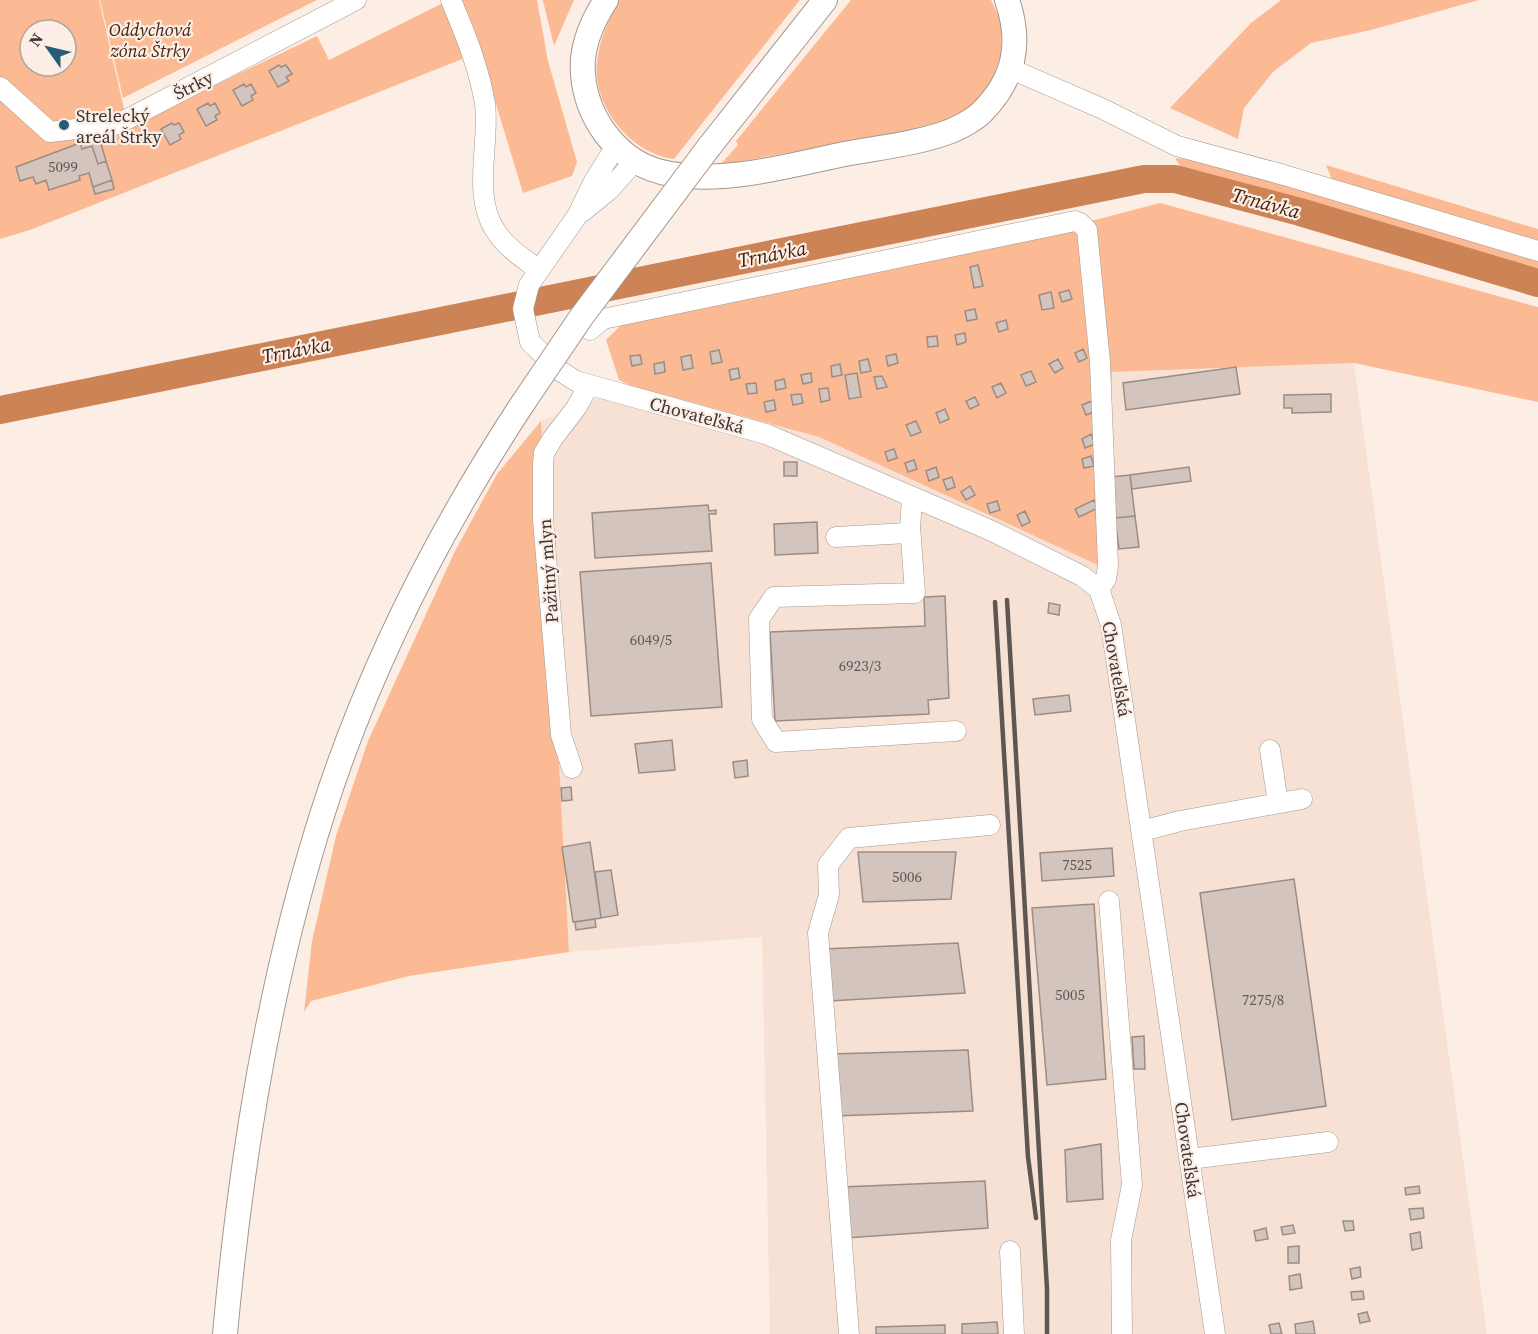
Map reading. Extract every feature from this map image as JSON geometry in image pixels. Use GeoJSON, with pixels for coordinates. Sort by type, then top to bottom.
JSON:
{"type":"FeatureCollection","features":[{"type":"Feature","properties":{"kind":"main road"},"geometry":{"type":"LineString","coordinates":[[606,0],[588,37],[583,58],[584,84],[597,120],[616,146],[654,170],[671,175],[712,176],[751,172],[917,141],[952,130],[981,114],[1000,92],[1011,69],[1016,44],[1007,0]]}},
{"type":"Feature","properties":{"kind":"main road"},"geometry":{"type":"LineString","coordinates":[[225,1334],[232,1254],[268,1020],[300,887],[324,810],[368,692],[419,582],[458,508],[523,403],[582,316],[709,147],[825,0]]}},
{"type":"Feature","properties":{"kind":"main road"},"geometry":{"type":"LineString","coordinates":[[241,1334],[245,1173]]}},
{"type":"Feature","properties":{"kind":"street","name":"Štrky"},"geometry":{"type":"LineString","coordinates":[[0,87],[51,132],[118,124],[356,0]]}},
{"type":"Feature","properties":{"kind":"street"},"geometry":{"type":"LineString","coordinates":[[451,0],[478,66],[485,104],[487,133],[484,175],[488,214],[502,240],[534,278],[578,216],[594,181],[616,146]]}},
{"type":"Feature","properties":{"kind":"street"},"geometry":{"type":"LineString","coordinates":[[1011,69],[1103,109],[1177,146],[1284,175],[1538,251]]}},
{"type":"Feature","properties":{"kind":"street"},"geometry":{"type":"LineString","coordinates":[[578,216],[609,190],[635,160]]}},
{"type":"Feature","properties":{"kind":"street"},"geometry":{"type":"LineString","coordinates":[[590,330],[603,319],[1080,222],[1087,230],[1101,374],[1108,566],[1106,579],[1099,589]]}},
{"type":"Feature","properties":{"kind":"street","name":"Chovateľská"},"geometry":{"type":"LineString","coordinates":[[534,278],[523,318],[530,342],[560,371],[589,386],[766,434],[912,498],[990,539],[1082,576],[1099,589],[1112,626],[1215,1334]]}},
{"type":"Feature","properties":{"kind":"street","name":"Pažitný mlyn"},"geometry":{"type":"LineString","coordinates":[[572,768],[561,735],[543,520],[543,464],[544,453],[589,386]]}},
{"type":"Feature","properties":{"kind":"street"},"geometry":{"type":"LineString","coordinates":[[912,498],[910,526],[915,593],[774,597],[759,619],[762,719],[776,742],[956,731]]}},
{"type":"Feature","properties":{"kind":"street"},"geometry":{"type":"LineString","coordinates":[[836,537],[907,533],[910,526]]}},
{"type":"Feature","properties":{"kind":"street"},"geometry":{"type":"LineString","coordinates":[[1270,750],[1278,803]]}},
{"type":"Feature","properties":{"kind":"street"},"geometry":{"type":"LineString","coordinates":[[1142,831],[1180,820],[1302,799]]}},
{"type":"Feature","properties":{"kind":"street"},"geometry":{"type":"LineString","coordinates":[[849,1334],[818,933],[829,895],[828,865],[849,838],[990,825]]}},
{"type":"Feature","properties":{"kind":"street"},"geometry":{"type":"LineString","coordinates":[[1108,901],[1132,1185],[1121,1240],[1122,1334]]}},
{"type":"Feature","properties":{"kind":"street"},"geometry":{"type":"LineString","coordinates":[[1190,1160],[1328,1142]]}},
{"type":"Feature","properties":{"kind":"street"},"geometry":{"type":"LineString","coordinates":[[1010,1251],[1014,1334]]}},
{"type":"Feature","properties":{"kind":"shaded area"},"geometry":{"type":"Polygon","coordinates":[[[1354,363],[1487,1334],[770,1334],[762,937],[569,952],[541,421],[631,386],[819,437],[1100,566],[1112,372],[1354,363]]]}},
{"type":"Feature","properties":{"kind":"green space"},"geometry":{"type":"Polygon","coordinates":[[[0,0],[99,0],[129,130],[157,113],[317,36],[329,60],[449,0],[537,0],[548,61],[577,162],[572,176],[523,193],[480,52],[30,230],[0,239],[0,0]]]}},
{"type":"Feature","properties":{"kind":"green space","name":"Oddychová zóna Štrky"},"geometry":{"type":"Polygon","coordinates":[[[100,0],[317,0],[123,98],[100,0]]]}},
{"type":"Feature","properties":{"kind":"green space"},"geometry":{"type":"Polygon","coordinates":[[[574,0],[554,46],[543,1],[574,0]]]}},
{"type":"Feature","properties":{"kind":"green space"},"geometry":{"type":"Polygon","coordinates":[[[619,0],[800,0],[674,159],[643,148],[629,138],[608,111],[601,95],[597,79],[598,54],[605,30],[619,0]]]}},
{"type":"Feature","properties":{"kind":"green space"},"geometry":{"type":"Polygon","coordinates":[[[851,0],[991,0],[1002,23],[1001,54],[991,84],[970,110],[935,127],[720,165],[738,145],[736,141],[851,0]]]}},
{"type":"Feature","properties":{"kind":"green space"},"geometry":{"type":"Polygon","coordinates":[[[1281,0],[1479,0],[1371,30],[1311,43],[1273,72],[1244,108],[1238,139],[1170,108],[1251,23],[1281,0]]]}},
{"type":"Feature","properties":{"kind":"green space"},"geometry":{"type":"Polygon","coordinates":[[[1175,158],[1219,163],[1338,194],[1326,165],[1538,229],[1538,270],[1345,211],[1183,171],[1175,158]]]}},
{"type":"Feature","properties":{"kind":"green space"},"geometry":{"type":"Polygon","coordinates":[[[1160,203],[1538,307],[1538,402],[1354,363],[1112,372],[1100,566],[819,437],[631,386],[619,380],[606,340],[626,320],[1095,220],[1160,203]]]}},
{"type":"Feature","properties":{"kind":"green space"},"geometry":{"type":"Polygon","coordinates":[[[541,421],[569,952],[409,976],[311,1001],[304,1012],[312,941],[336,836],[368,741],[454,553],[497,474],[541,421]]]}},
{"type":"Feature","properties":{"kind":"building"},"geometry":{"type":"Polygon","coordinates":[[[279,65],[281,67],[286,65],[292,74],[286,77],[289,81],[278,87],[269,71],[279,65]]]}},
{"type":"Feature","properties":{"kind":"building"},"geometry":{"type":"Polygon","coordinates":[[[244,84],[246,87],[251,84],[256,93],[251,96],[253,100],[242,106],[233,90],[244,84]]]}},
{"type":"Feature","properties":{"kind":"building"},"geometry":{"type":"Polygon","coordinates":[[[208,103],[210,106],[215,103],[220,113],[215,116],[217,120],[206,126],[197,109],[208,103]]]}},
{"type":"Feature","properties":{"kind":"building"},"geometry":{"type":"Polygon","coordinates":[[[172,123],[174,125],[179,123],[184,132],[179,135],[181,139],[170,145],[161,129],[172,123]]]}},
{"type":"Feature","properties":{"kind":"building"},"geometry":{"type":"Polygon","coordinates":[[[99,137],[106,161],[98,164],[92,146],[82,149],[80,143],[99,137]]]}},
{"type":"Feature","properties":{"kind":"building"},"geometry":{"type":"Polygon","coordinates":[[[80,143],[82,149],[92,146],[98,164],[106,161],[112,180],[93,187],[89,173],[79,176],[80,180],[49,190],[46,180],[36,184],[33,177],[20,181],[16,167],[80,143]]]}},
{"type":"Feature","properties":{"kind":"building"},"geometry":{"type":"Polygon","coordinates":[[[112,180],[114,189],[95,194],[93,187],[112,180]]]}},
{"type":"Feature","properties":{"kind":"building"},"geometry":{"type":"Polygon","coordinates":[[[978,265],[983,286],[974,288],[970,267],[978,265]]]}},
{"type":"Feature","properties":{"kind":"building"},"geometry":{"type":"Polygon","coordinates":[[[1069,290],[1072,299],[1062,302],[1059,293],[1069,290]]]}},
{"type":"Feature","properties":{"kind":"building"},"geometry":{"type":"Polygon","coordinates":[[[1051,292],[1054,308],[1042,310],[1039,295],[1051,292]]]}},
{"type":"Feature","properties":{"kind":"building"},"geometry":{"type":"Polygon","coordinates":[[[975,309],[977,319],[967,321],[965,311],[975,309]]]}},
{"type":"Feature","properties":{"kind":"building"},"geometry":{"type":"Polygon","coordinates":[[[1006,320],[1008,329],[999,332],[996,323],[1006,320]]]}},
{"type":"Feature","properties":{"kind":"building"},"geometry":{"type":"Polygon","coordinates":[[[965,333],[966,342],[957,345],[955,335],[965,333]]]}},
{"type":"Feature","properties":{"kind":"building"},"geometry":{"type":"Polygon","coordinates":[[[937,336],[938,346],[928,347],[927,337],[937,336]]]}},
{"type":"Feature","properties":{"kind":"building"},"geometry":{"type":"Polygon","coordinates":[[[1083,349],[1087,358],[1079,362],[1075,353],[1083,349]]]}},
{"type":"Feature","properties":{"kind":"building"},"geometry":{"type":"Polygon","coordinates":[[[719,350],[722,362],[712,364],[710,352],[719,350]]]}},
{"type":"Feature","properties":{"kind":"building"},"geometry":{"type":"Polygon","coordinates":[[[896,354],[898,363],[888,366],[886,356],[896,354]]]}},
{"type":"Feature","properties":{"kind":"building"},"geometry":{"type":"Polygon","coordinates":[[[640,355],[642,364],[632,366],[630,356],[640,355]]]}},
{"type":"Feature","properties":{"kind":"building"},"geometry":{"type":"Polygon","coordinates":[[[691,355],[693,368],[683,370],[681,357],[691,355]]]}},
{"type":"Feature","properties":{"kind":"building"},"geometry":{"type":"Polygon","coordinates":[[[868,359],[871,371],[861,373],[859,361],[868,359]]]}},
{"type":"Feature","properties":{"kind":"building"},"geometry":{"type":"Polygon","coordinates":[[[1058,359],[1063,368],[1055,373],[1049,364],[1058,359]]]}},
{"type":"Feature","properties":{"kind":"building"},"geometry":{"type":"Polygon","coordinates":[[[664,362],[665,372],[655,374],[654,364],[664,362]]]}},
{"type":"Feature","properties":{"kind":"building"},"geometry":{"type":"Polygon","coordinates":[[[840,364],[842,375],[832,377],[831,366],[840,364]]]}},
{"type":"Feature","properties":{"kind":"building"},"geometry":{"type":"Polygon","coordinates":[[[1236,367],[1240,394],[1126,410],[1123,383],[1236,367]]]}},
{"type":"Feature","properties":{"kind":"building"},"geometry":{"type":"Polygon","coordinates":[[[738,368],[740,378],[731,380],[729,370],[738,368]]]}},
{"type":"Feature","properties":{"kind":"building"},"geometry":{"type":"Polygon","coordinates":[[[1031,371],[1036,382],[1026,386],[1021,375],[1031,371]]]}},
{"type":"Feature","properties":{"kind":"building"},"geometry":{"type":"Polygon","coordinates":[[[811,373],[812,382],[803,384],[801,375],[811,373]]]}},
{"type":"Feature","properties":{"kind":"building"},"geometry":{"type":"Polygon","coordinates":[[[857,373],[861,397],[849,399],[845,375],[857,373]]]}},
{"type":"Feature","properties":{"kind":"building"},"geometry":{"type":"Polygon","coordinates":[[[882,376],[887,387],[877,389],[874,377],[882,376]]]}},
{"type":"Feature","properties":{"kind":"building"},"geometry":{"type":"Polygon","coordinates":[[[784,379],[786,388],[776,390],[775,381],[784,379]]]}},
{"type":"Feature","properties":{"kind":"building"},"geometry":{"type":"Polygon","coordinates":[[[756,383],[757,393],[748,394],[746,384],[756,383]]]}},
{"type":"Feature","properties":{"kind":"building"},"geometry":{"type":"Polygon","coordinates":[[[1001,383],[1006,393],[997,398],[992,387],[1001,383]]]}},
{"type":"Feature","properties":{"kind":"building"},"geometry":{"type":"Polygon","coordinates":[[[828,388],[830,400],[821,402],[819,389],[828,388]]]}},
{"type":"Feature","properties":{"kind":"building"},"geometry":{"type":"Polygon","coordinates":[[[801,394],[803,403],[793,405],[791,395],[801,394]]]}},
{"type":"Feature","properties":{"kind":"building"},"geometry":{"type":"Polygon","coordinates":[[[1331,394],[1331,412],[1292,413],[1292,408],[1284,408],[1284,395],[1331,394]]]}},
{"type":"Feature","properties":{"kind":"building"},"geometry":{"type":"Polygon","coordinates":[[[975,397],[979,405],[970,409],[966,401],[975,397]]]}},
{"type":"Feature","properties":{"kind":"building"},"geometry":{"type":"Polygon","coordinates":[[[774,400],[776,410],[766,412],[764,402],[774,400]]]}},
{"type":"Feature","properties":{"kind":"building"},"geometry":{"type":"Polygon","coordinates":[[[1092,401],[1096,411],[1086,415],[1082,405],[1092,401]]]}},
{"type":"Feature","properties":{"kind":"building"},"geometry":{"type":"Polygon","coordinates":[[[945,409],[949,419],[940,423],[936,413],[945,409]]]}},
{"type":"Feature","properties":{"kind":"building"},"geometry":{"type":"Polygon","coordinates":[[[916,421],[921,432],[911,436],[906,425],[916,421]]]}},
{"type":"Feature","properties":{"kind":"building"},"geometry":{"type":"Polygon","coordinates":[[[1091,434],[1095,444],[1085,448],[1082,439],[1091,434]]]}},
{"type":"Feature","properties":{"kind":"building"},"geometry":{"type":"Polygon","coordinates":[[[894,449],[897,458],[888,461],[885,452],[894,449]]]}},
{"type":"Feature","properties":{"kind":"building"},"geometry":{"type":"Polygon","coordinates":[[[1091,456],[1094,466],[1084,468],[1082,459],[1091,456]]]}},
{"type":"Feature","properties":{"kind":"building"},"geometry":{"type":"Polygon","coordinates":[[[914,460],[917,469],[908,472],[905,463],[914,460]]]}},
{"type":"Feature","properties":{"kind":"building"},"geometry":{"type":"Polygon","coordinates":[[[784,462],[797,462],[797,476],[784,476],[784,462]]]}},
{"type":"Feature","properties":{"kind":"building"},"geometry":{"type":"Polygon","coordinates":[[[936,467],[939,477],[929,481],[926,471],[936,467]]]}},
{"type":"Feature","properties":{"kind":"building"},"geometry":{"type":"Polygon","coordinates":[[[1189,467],[1191,481],[1132,489],[1130,475],[1189,467]]]}},
{"type":"Feature","properties":{"kind":"building"},"geometry":{"type":"Polygon","coordinates":[[[1130,475],[1135,516],[1115,518],[1110,477],[1130,475]]]}},
{"type":"Feature","properties":{"kind":"building"},"geometry":{"type":"Polygon","coordinates":[[[952,477],[955,487],[947,490],[943,480],[952,477]]]}},
{"type":"Feature","properties":{"kind":"building"},"geometry":{"type":"Polygon","coordinates":[[[970,486],[975,495],[966,500],[961,492],[970,486]]]}},
{"type":"Feature","properties":{"kind":"building"},"geometry":{"type":"Polygon","coordinates":[[[1094,500],[1098,508],[1079,517],[1075,509],[1094,500]]]}},
{"type":"Feature","properties":{"kind":"building"},"geometry":{"type":"Polygon","coordinates":[[[997,501],[1000,510],[990,513],[987,504],[997,501]]]}},
{"type":"Feature","properties":{"kind":"building"},"geometry":{"type":"Polygon","coordinates":[[[708,505],[709,511],[716,510],[716,514],[709,514],[712,551],[595,558],[592,513],[708,505]]]}},
{"type":"Feature","properties":{"kind":"building"},"geometry":{"type":"Polygon","coordinates":[[[1025,511],[1030,522],[1022,526],[1017,515],[1025,511]]]}},
{"type":"Feature","properties":{"kind":"building"},"geometry":{"type":"Polygon","coordinates":[[[1135,516],[1139,547],[1119,549],[1115,518],[1135,516]]]}},
{"type":"Feature","properties":{"kind":"building"},"geometry":{"type":"Polygon","coordinates":[[[817,522],[818,553],[775,555],[774,524],[817,522]]]}},
{"type":"Feature","properties":{"kind":"building"},"geometry":{"type":"Polygon","coordinates":[[[711,563],[722,707],[591,716],[580,572],[711,563]]]}},
{"type":"Feature","properties":{"kind":"building"},"geometry":{"type":"Polygon","coordinates":[[[945,596],[949,698],[928,700],[929,714],[775,721],[770,632],[925,626],[924,597],[945,596]]]}},
{"type":"Feature","properties":{"kind":"building"},"geometry":{"type":"Polygon","coordinates":[[[1049,603],[1060,605],[1059,615],[1048,613],[1049,603]]]}},
{"type":"Feature","properties":{"kind":"building"},"geometry":{"type":"Polygon","coordinates":[[[1069,695],[1071,711],[1035,715],[1033,699],[1069,695]]]}},
{"type":"Feature","properties":{"kind":"building"},"geometry":{"type":"Polygon","coordinates":[[[672,740],[675,770],[639,773],[635,744],[672,740]]]}},
{"type":"Feature","properties":{"kind":"building"},"geometry":{"type":"Polygon","coordinates":[[[747,760],[748,776],[735,778],[733,762],[747,760]]]}},
{"type":"Feature","properties":{"kind":"building"},"geometry":{"type":"Polygon","coordinates":[[[571,787],[572,800],[562,801],[561,788],[571,787]]]}},
{"type":"Feature","properties":{"kind":"building"},"geometry":{"type":"Polygon","coordinates":[[[590,842],[601,918],[573,922],[562,847],[590,842]]]}},
{"type":"Feature","properties":{"kind":"building"},"geometry":{"type":"Polygon","coordinates":[[[1112,848],[1114,876],[1042,881],[1040,853],[1112,848]]]}},
{"type":"Feature","properties":{"kind":"building"},"geometry":{"type":"Polygon","coordinates":[[[858,852],[956,852],[951,899],[863,902],[858,852]]]}},
{"type":"Feature","properties":{"kind":"building"},"geometry":{"type":"Polygon","coordinates":[[[611,870],[618,915],[601,918],[595,872],[611,870]]]}},
{"type":"Feature","properties":{"kind":"building"},"geometry":{"type":"Polygon","coordinates":[[[1294,879],[1326,1106],[1232,1120],[1200,893],[1294,879]]]}},
{"type":"Feature","properties":{"kind":"building"},"geometry":{"type":"Polygon","coordinates":[[[1094,904],[1106,1079],[1047,1085],[1032,908],[1094,904]]]}},
{"type":"Feature","properties":{"kind":"building"},"geometry":{"type":"Polygon","coordinates":[[[595,919],[596,927],[576,930],[575,922],[595,919]]]}},
{"type":"Feature","properties":{"kind":"building"},"geometry":{"type":"Polygon","coordinates":[[[958,943],[965,993],[830,1001],[824,949],[958,943]]]}},
{"type":"Feature","properties":{"kind":"building"},"geometry":{"type":"Polygon","coordinates":[[[1144,1036],[1145,1069],[1134,1069],[1132,1037],[1144,1036]]]}},
{"type":"Feature","properties":{"kind":"building"},"geometry":{"type":"Polygon","coordinates":[[[968,1050],[973,1111],[835,1116],[831,1054],[968,1050]]]}},
{"type":"Feature","properties":{"kind":"building"},"geometry":{"type":"Polygon","coordinates":[[[1101,1144],[1103,1199],[1067,1202],[1065,1150],[1101,1144]]]}},
{"type":"Feature","properties":{"kind":"building"},"geometry":{"type":"Polygon","coordinates":[[[985,1181],[988,1228],[846,1238],[842,1187],[985,1181]]]}},
{"type":"Feature","properties":{"kind":"building"},"geometry":{"type":"Polygon","coordinates":[[[1419,1186],[1420,1193],[1406,1195],[1405,1188],[1419,1186]]]}},
{"type":"Feature","properties":{"kind":"building"},"geometry":{"type":"Polygon","coordinates":[[[1423,1208],[1424,1218],[1411,1220],[1409,1209],[1423,1208]]]}},
{"type":"Feature","properties":{"kind":"building"},"geometry":{"type":"Polygon","coordinates":[[[1343,1221],[1353,1221],[1354,1230],[1345,1231],[1343,1221]]]}},
{"type":"Feature","properties":{"kind":"building"},"geometry":{"type":"Polygon","coordinates":[[[1293,1225],[1295,1233],[1283,1235],[1281,1227],[1293,1225]]]}},
{"type":"Feature","properties":{"kind":"building"},"geometry":{"type":"Polygon","coordinates":[[[1266,1228],[1268,1239],[1256,1241],[1254,1231],[1266,1228]]]}},
{"type":"Feature","properties":{"kind":"building"},"geometry":{"type":"Polygon","coordinates":[[[1420,1232],[1422,1248],[1412,1250],[1410,1234],[1420,1232]]]}},
{"type":"Feature","properties":{"kind":"building"},"geometry":{"type":"Polygon","coordinates":[[[1299,1246],[1299,1263],[1288,1263],[1288,1247],[1299,1246]]]}},
{"type":"Feature","properties":{"kind":"building"},"geometry":{"type":"Polygon","coordinates":[[[1360,1267],[1361,1277],[1352,1279],[1350,1269],[1360,1267]]]}},
{"type":"Feature","properties":{"kind":"building"},"geometry":{"type":"Polygon","coordinates":[[[1300,1274],[1302,1288],[1290,1290],[1289,1276],[1300,1274]]]}},
{"type":"Feature","properties":{"kind":"building"},"geometry":{"type":"Polygon","coordinates":[[[1363,1291],[1364,1299],[1352,1300],[1351,1292],[1363,1291]]]}},
{"type":"Feature","properties":{"kind":"building"},"geometry":{"type":"Polygon","coordinates":[[[1367,1312],[1370,1321],[1360,1323],[1358,1314],[1367,1312]]]}},
{"type":"Feature","properties":{"kind":"building"},"geometry":{"type":"Polygon","coordinates":[[[1313,1321],[1315,1334],[1296,1334],[1295,1324],[1313,1321]]]}},
{"type":"Feature","properties":{"kind":"building"},"geometry":{"type":"Polygon","coordinates":[[[997,1322],[998,1334],[962,1334],[962,1324],[997,1322]]]}},
{"type":"Feature","properties":{"kind":"building"},"geometry":{"type":"Polygon","coordinates":[[[1279,1323],[1282,1334],[1271,1334],[1269,1325],[1279,1323]]]}},
{"type":"Feature","properties":{"kind":"building"},"geometry":{"type":"Polygon","coordinates":[[[945,1325],[945,1334],[876,1334],[876,1327],[945,1325]]]}},
{"type":"Feature","properties":{"kind":"waterway","name":"Trnávka"},"geometry":{"type":"LineString","coordinates":[[0,410],[1144,179],[1175,179],[1300,212],[1538,283]]}},
{"type":"Feature","properties":{"kind":"railway"},"geometry":{"type":"LineString","coordinates":[[1007,600],[1047,1289],[1047,1334]]}},
{"type":"Feature","properties":{"kind":"railway"},"geometry":{"type":"LineString","coordinates":[[995,602],[1028,1157],[1036,1218]]}},
{"type":"Feature","properties":{"kind":"place","name":"Strelecký areál Štrky"},"geometry":{"type":"Point","coordinates":[64,125]}}]}
